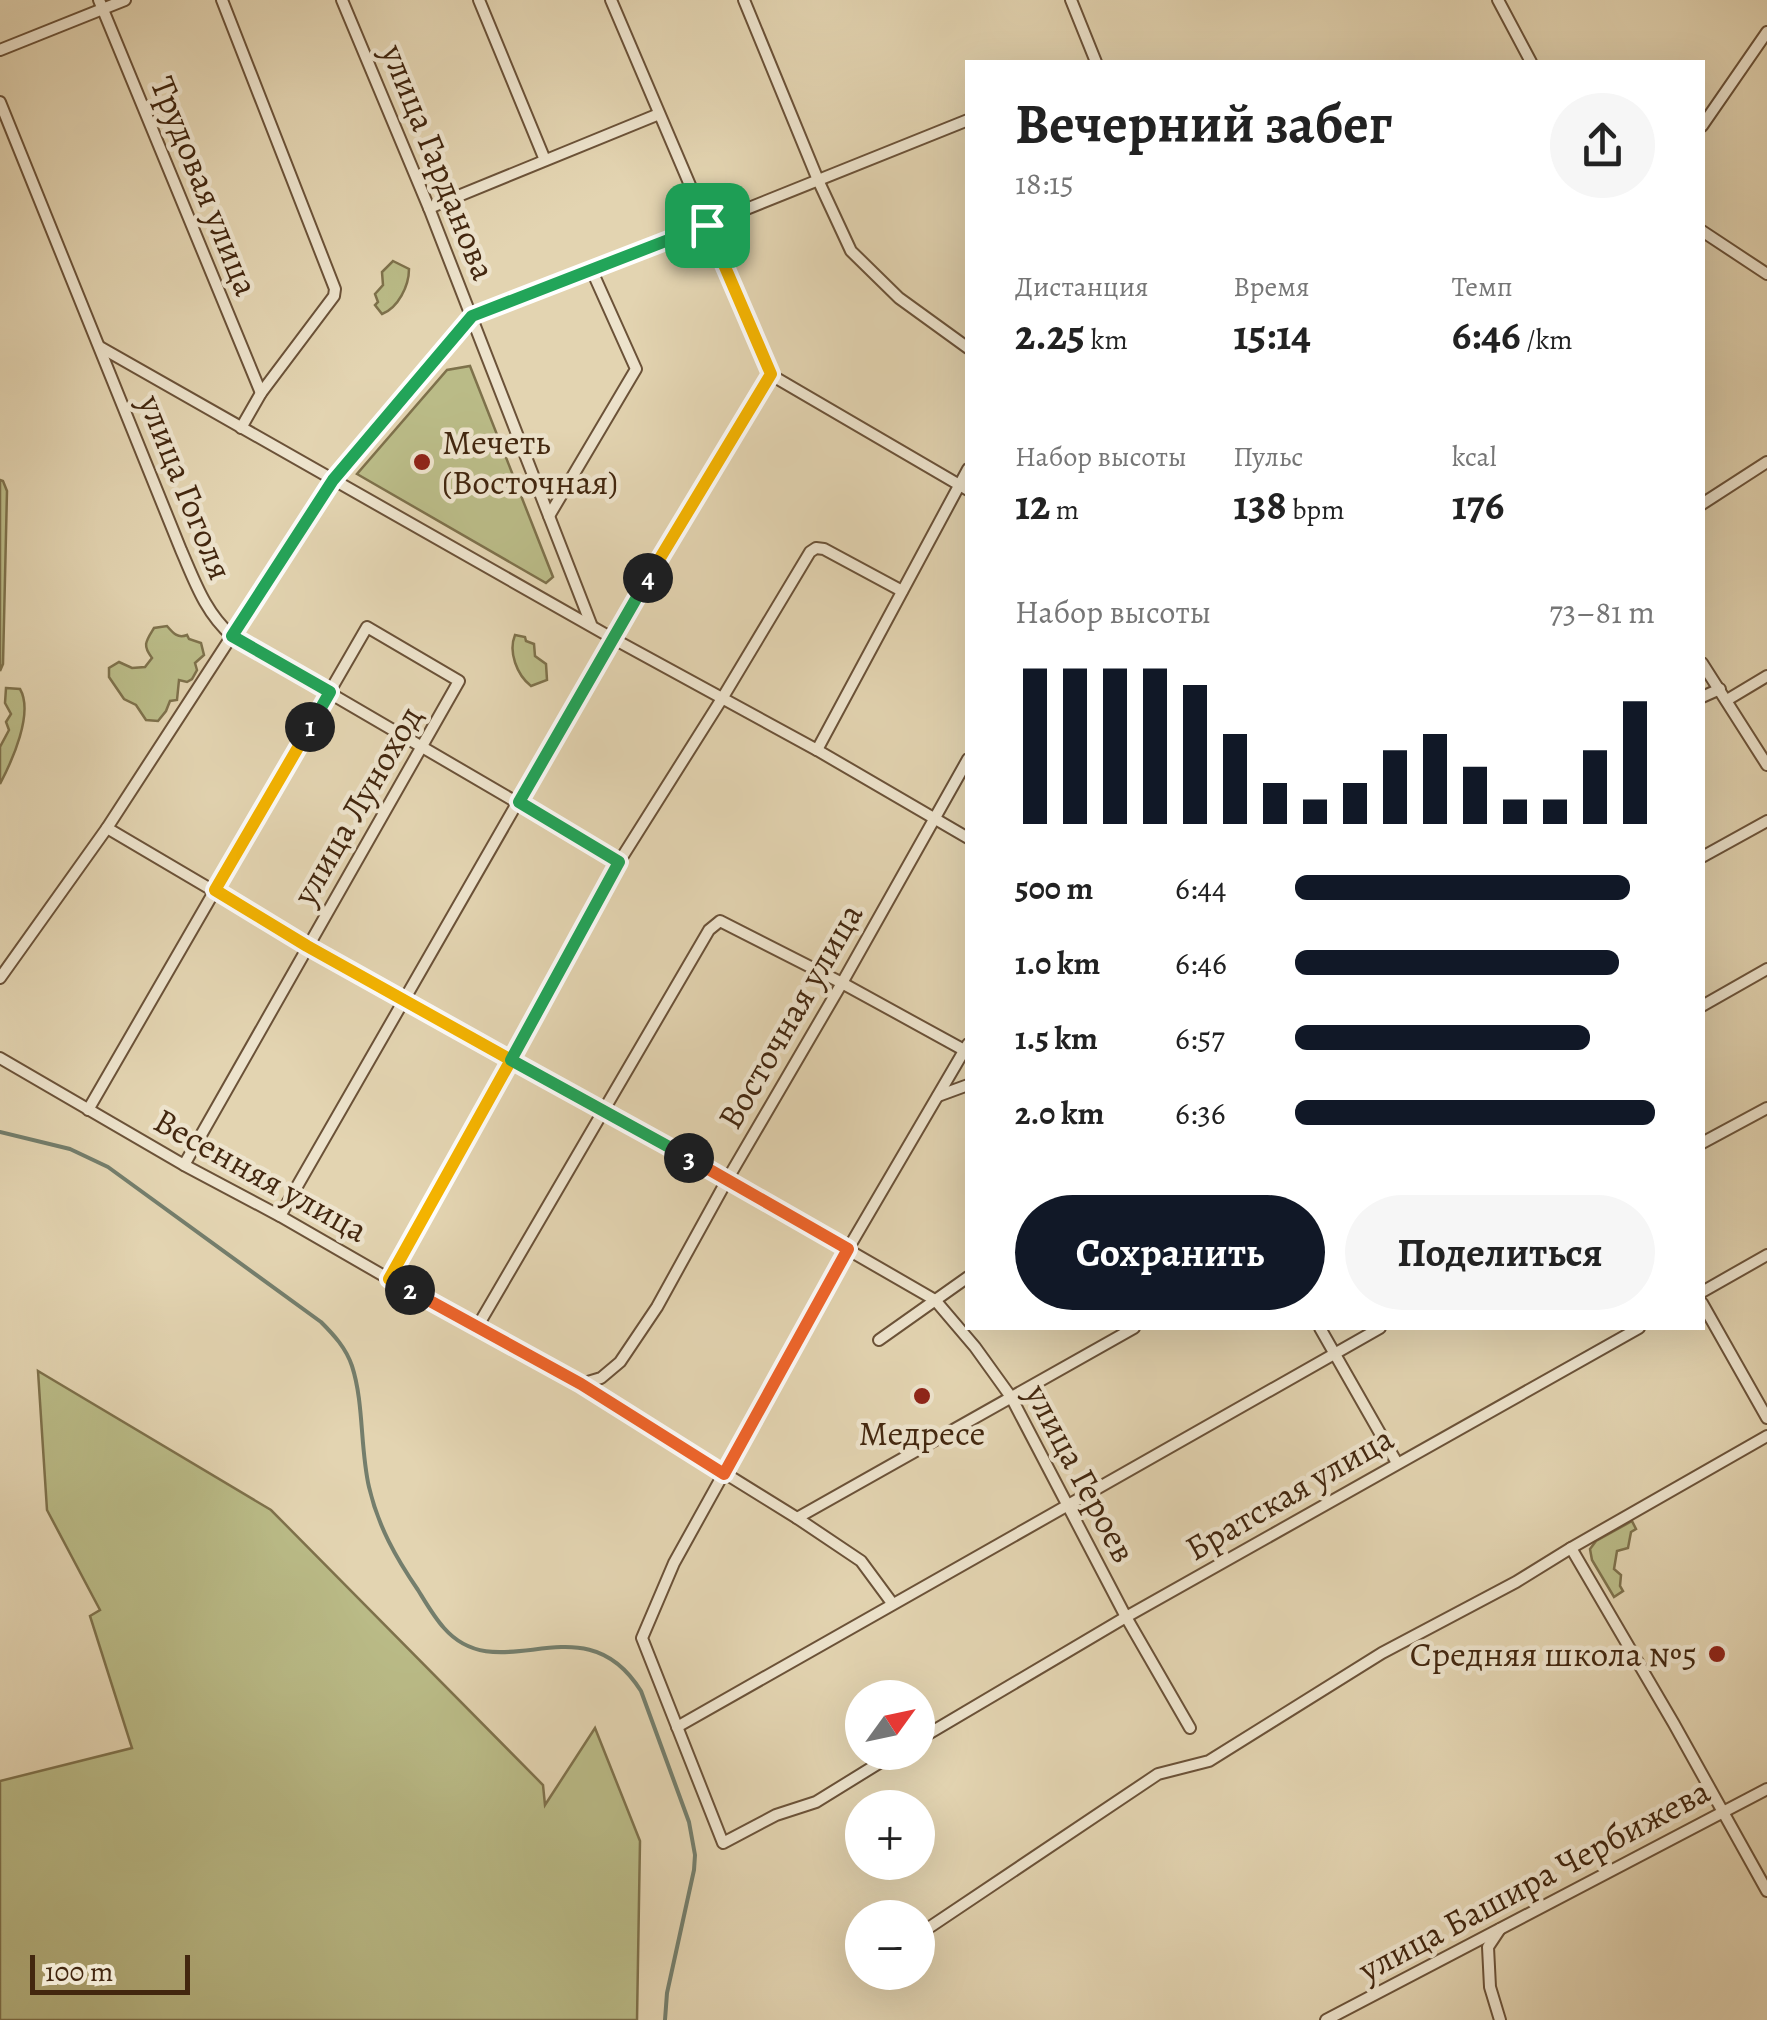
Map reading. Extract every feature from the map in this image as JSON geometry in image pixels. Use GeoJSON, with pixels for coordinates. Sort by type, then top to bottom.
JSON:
{"type":"FeatureCollection","features":[{"type":"Feature","properties":{"kind":"street"},"geometry":{"type":"LineString","coordinates":[[0,50],[101,4],[125,0]]}},
{"type":"Feature","properties":{"kind":"street"},"geometry":{"type":"LineString","coordinates":[[222,0],[335,289],[334,296],[261,392],[242,428]]}},
{"type":"Feature","properties":{"kind":"street","name":"улица Гарданова"},"geometry":{"type":"LineString","coordinates":[[342,0],[429,208],[591,625]]}},
{"type":"Feature","properties":{"kind":"street"},"geometry":{"type":"LineString","coordinates":[[478,0],[545,160]]}},
{"type":"Feature","properties":{"kind":"street"},"geometry":{"type":"LineString","coordinates":[[611,0],[771,374],[963,487],[817,750]]}},
{"type":"Feature","properties":{"kind":"street"},"geometry":{"type":"LineString","coordinates":[[744,0],[850,251],[898,298],[965,346]]}},
{"type":"Feature","properties":{"kind":"street"},"geometry":{"type":"LineString","coordinates":[[1071,0],[1095,60]]}},
{"type":"Feature","properties":{"kind":"street"},"geometry":{"type":"LineString","coordinates":[[1498,0],[1530,60]]}},
{"type":"Feature","properties":{"kind":"street","name":"Трудовая улица"},"geometry":{"type":"LineString","coordinates":[[101,4],[261,392]]}},
{"type":"Feature","properties":{"kind":"street"},"geometry":{"type":"LineString","coordinates":[[1705,122],[1767,32]]}},
{"type":"Feature","properties":{"kind":"street","name":"улица Гоголя"},"geometry":{"type":"LineString","coordinates":[[0,102],[206,607],[217,623],[232,636],[619,862]]}},
{"type":"Feature","properties":{"kind":"street"},"geometry":{"type":"LineString","coordinates":[[429,208],[659,114]]}},
{"type":"Feature","properties":{"kind":"street"},"geometry":{"type":"LineString","coordinates":[[0,978],[107,828],[333,480],[472,316],[965,121]]}},
{"type":"Feature","properties":{"kind":"street"},"geometry":{"type":"LineString","coordinates":[[1705,233],[1762,271],[1767,254]]}},
{"type":"Feature","properties":{"kind":"street"},"geometry":{"type":"LineString","coordinates":[[549,516],[636,370],[592,271]]}},
{"type":"Feature","properties":{"kind":"street"},"geometry":{"type":"LineString","coordinates":[[100,348],[965,836]]}},
{"type":"Feature","properties":{"kind":"street"},"geometry":{"type":"LineString","coordinates":[[280,1216],[612,638],[771,374]]}},
{"type":"Feature","properties":{"kind":"street"},"geometry":{"type":"LineString","coordinates":[[1705,502],[1767,462]]}},
{"type":"Feature","properties":{"kind":"street"},"geometry":{"type":"LineString","coordinates":[[389,1279],[619,862],[810,552],[824,549],[902,592]]}},
{"type":"Feature","properties":{"kind":"street","name":"улица Луноход"},"geometry":{"type":"LineString","coordinates":[[184,1165],[460,681],[367,627],[330,692]]}},
{"type":"Feature","properties":{"kind":"street"},"geometry":{"type":"LineString","coordinates":[[1705,668],[1767,765]]}},
{"type":"Feature","properties":{"kind":"street"},"geometry":{"type":"LineString","coordinates":[[1727,700],[1767,676]]}},
{"type":"Feature","properties":{"kind":"street"},"geometry":{"type":"LineString","coordinates":[[1705,696],[1720,689]]}},
{"type":"Feature","properties":{"kind":"street"},"geometry":{"type":"LineString","coordinates":[[88,1110],[330,692]]}},
{"type":"Feature","properties":{"kind":"street","name":"Восточная улица"},"geometry":{"type":"LineString","coordinates":[[581,1384],[601,1378],[628,1354],[965,764]]}},
{"type":"Feature","properties":{"kind":"street"},"geometry":{"type":"LineString","coordinates":[[1705,855],[1767,822]]}},
{"type":"Feature","properties":{"kind":"street","name":"улица Героев"},"geometry":{"type":"LineString","coordinates":[[107,828],[307,946],[935,1300],[1012,1397],[1126,1617],[1190,1728]]}},
{"type":"Feature","properties":{"kind":"street"},"geometry":{"type":"LineString","coordinates":[[476,1329],[708,930],[720,921],[965,1046]]}},
{"type":"Feature","properties":{"kind":"street"},"geometry":{"type":"LineString","coordinates":[[1705,1004],[1767,969]]}},
{"type":"Feature","properties":{"kind":"street"},"geometry":{"type":"LineString","coordinates":[[868,1770],[816,1802],[776,1815],[724,1842],[642,1638],[674,1563],[848,1249],[965,1049]]}},
{"type":"Feature","properties":{"kind":"street","name":"Весенняя улица"},"geometry":{"type":"LineString","coordinates":[[0,1058],[476,1329],[581,1384],[861,1561],[892,1603]]}},
{"type":"Feature","properties":{"kind":"street"},"geometry":{"type":"LineString","coordinates":[[938,1096],[965,1086]]}},
{"type":"Feature","properties":{"kind":"street"},"geometry":{"type":"LineString","coordinates":[[1705,1141],[1767,1108]]}},
{"type":"Feature","properties":{"kind":"street"},"geometry":{"type":"LineString","coordinates":[[1705,1290],[1767,1255]]}},
{"type":"Feature","properties":{"kind":"street"},"geometry":{"type":"LineString","coordinates":[[879,1340],[965,1279]]}},
{"type":"Feature","properties":{"kind":"street"},"geometry":{"type":"LineString","coordinates":[[1705,1308],[1767,1418]]}},
{"type":"Feature","properties":{"kind":"street"},"geometry":{"type":"LineString","coordinates":[[797,1518],[1130,1330]]}},
{"type":"Feature","properties":{"kind":"street"},"geometry":{"type":"LineString","coordinates":[[1321,1330],[1397,1462]]}},
{"type":"Feature","properties":{"kind":"street"},"geometry":{"type":"LineString","coordinates":[[678,1727],[1377,1330]]}},
{"type":"Feature","properties":{"kind":"street","name":"Братская улица"},"geometry":{"type":"LineString","coordinates":[[935,1730],[1397,1462],[1635,1330]]}},
{"type":"Feature","properties":{"kind":"street"},"geometry":{"type":"LineString","coordinates":[[935,1924],[1158,1774],[1209,1761],[1382,1653],[1516,1582],[1767,1436]]}},
{"type":"Feature","properties":{"kind":"street"},"geometry":{"type":"LineString","coordinates":[[1571,1548],[1767,1892]]}},
{"type":"Feature","properties":{"kind":"street","name":"улица Башира Чербижева"},"geometry":{"type":"LineString","coordinates":[[1326,2020],[1767,1788]]}},
{"type":"Feature","properties":{"kind":"street"},"geometry":{"type":"LineString","coordinates":[[1500,1928],[1488,1947],[1490,1988],[1500,2020]]}},
{"type":"Feature","properties":{"kind":"green space"},"geometry":{"type":"Polygon","coordinates":[[[393,261],[409,269],[408,276],[398,302],[382,314],[375,305],[375,294],[383,285],[382,272],[393,261]]]}},
{"type":"Feature","properties":{"kind":"green space"},"geometry":{"type":"Polygon","coordinates":[[[470,366],[553,577],[546,583],[357,474],[447,370],[470,366]]]}},
{"type":"Feature","properties":{"kind":"green space"},"geometry":{"type":"Polygon","coordinates":[[[0,480],[7,491],[0,671],[0,480]]]}},
{"type":"Feature","properties":{"kind":"green space"},"geometry":{"type":"Polygon","coordinates":[[[167,626],[176,635],[187,635],[201,643],[204,655],[195,663],[197,670],[192,679],[179,680],[177,700],[170,701],[158,721],[146,720],[136,705],[124,699],[109,677],[109,668],[119,662],[132,668],[145,667],[152,658],[146,646],[149,636],[154,628],[167,626]]]}},
{"type":"Feature","properties":{"kind":"green space"},"geometry":{"type":"Polygon","coordinates":[[[515,635],[534,644],[535,656],[546,664],[547,680],[531,686],[522,676],[513,656],[515,635]]]}},
{"type":"Feature","properties":{"kind":"green space"},"geometry":{"type":"Polygon","coordinates":[[[6,688],[20,689],[24,711],[20,737],[0,784],[0,747],[9,730],[6,722],[11,714],[5,703],[6,688]]]}},
{"type":"Feature","properties":{"kind":"green space"},"geometry":{"type":"Polygon","coordinates":[[[38,1371],[271,1510],[543,1785],[545,1805],[595,1728],[640,1841],[637,2020],[0,2020],[0,1781],[132,1748],[90,1616],[100,1610],[47,1510],[38,1371]]]}},
{"type":"Feature","properties":{"kind":"green space"},"geometry":{"type":"Polygon","coordinates":[[[1632,1521],[1636,1529],[1631,1532],[1628,1548],[1617,1551],[1614,1569],[1621,1575],[1623,1591],[1614,1597],[1592,1560],[1590,1549],[1596,1541],[1632,1521]]]}},
{"type":"Feature","properties":{"kind":"waterway"},"geometry":{"type":"LineString","coordinates":[[0,1132],[70,1149],[108,1167],[321,1322],[339,1342],[356,1380],[366,1472],[377,1515],[402,1566],[444,1628],[466,1645],[490,1652],[568,1647],[594,1651],[618,1664],[641,1691],[689,1822],[695,1855],[665,2020]]}},
{"type":"Feature","properties":{"kind":"place","name":"Мечеть (Восточная)"},"geometry":{"type":"Point","coordinates":[422,462]}},
{"type":"Feature","properties":{"kind":"place","name":"Медресе"},"geometry":{"type":"Point","coordinates":[922,1396]}},
{"type":"Feature","properties":{"kind":"place","name":"Средняя школа №5"},"geometry":{"type":"Point","coordinates":[1717,1654]}},
{"type":"Feature","properties":{"kind":"route"},"geometry":{"type":"LineString","coordinates":[[707,225],[472,316],[333,480],[232,636],[330,692],[215,890],[511,1060],[389,1279],[581,1384],[724,1474],[848,1249],[511,1060],[619,862],[519,802],[612,638],[771,374],[707,225]]}}]}
